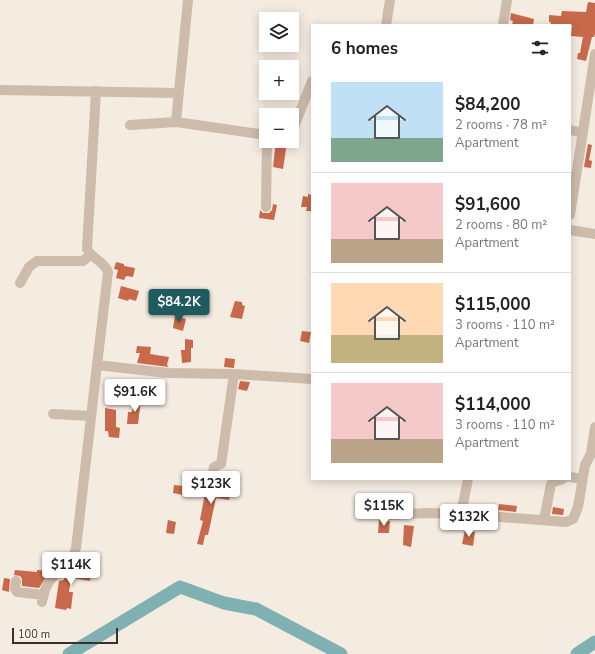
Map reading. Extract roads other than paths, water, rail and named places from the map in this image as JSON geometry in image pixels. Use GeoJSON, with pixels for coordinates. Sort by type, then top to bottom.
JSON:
{"type":"FeatureCollection","features":[{"type":"Feature","properties":{"kind":"street"},"geometry":{"type":"LineString","coordinates":[[176,122],[188,0]]}},
{"type":"Feature","properties":{"kind":"street"},"geometry":{"type":"LineString","coordinates":[[386,24],[390,0]]}},
{"type":"Feature","properties":{"kind":"street"},"geometry":{"type":"LineString","coordinates":[[503,24],[506,0]]}},
{"type":"Feature","properties":{"kind":"street"},"geometry":{"type":"LineString","coordinates":[[571,203],[573,179],[583,132],[595,54]]}},
{"type":"Feature","properties":{"kind":"street"},"geometry":{"type":"LineString","coordinates":[[299,114],[311,84]]}},
{"type":"Feature","properties":{"kind":"street"},"geometry":{"type":"LineString","coordinates":[[0,90],[178,93]]}},
{"type":"Feature","properties":{"kind":"street"},"geometry":{"type":"LineString","coordinates":[[16,581],[15,589],[17,592],[43,598],[50,581],[69,564],[73,558],[76,548],[108,272],[103,264],[87,249],[96,91]]}},
{"type":"Feature","properties":{"kind":"street"},"geometry":{"type":"LineString","coordinates":[[130,125],[176,122],[259,134]]}},
{"type":"Feature","properties":{"kind":"street"},"geometry":{"type":"LineString","coordinates":[[571,130],[583,132]]}},
{"type":"Feature","properties":{"kind":"street"},"geometry":{"type":"LineString","coordinates":[[266,207],[267,148]]}},
{"type":"Feature","properties":{"kind":"street"},"geometry":{"type":"LineString","coordinates":[[571,230],[595,234]]}},
{"type":"Feature","properties":{"kind":"street"},"geometry":{"type":"LineString","coordinates":[[20,283],[29,267],[37,261],[83,261],[91,254]]}},
{"type":"Feature","properties":{"kind":"street"},"geometry":{"type":"LineString","coordinates":[[97,365],[168,373],[234,374],[311,379]]}},
{"type":"Feature","properties":{"kind":"street"},"geometry":{"type":"LineString","coordinates":[[213,474],[214,468],[221,464],[234,374]]}},
{"type":"Feature","properties":{"kind":"street"},"geometry":{"type":"LineString","coordinates":[[53,414],[91,416]]}},
{"type":"Feature","properties":{"kind":"street"},"geometry":{"type":"LineString","coordinates":[[392,515],[427,513],[461,514],[566,522],[573,519],[578,508],[585,465],[591,454],[595,427]]}},
{"type":"Feature","properties":{"kind":"street"},"geometry":{"type":"LineString","coordinates":[[571,477],[582,479]]}},
{"type":"Feature","properties":{"kind":"street"},"geometry":{"type":"LineString","coordinates":[[461,514],[468,480]]}},
{"type":"Feature","properties":{"kind":"street"},"geometry":{"type":"LineString","coordinates":[[544,520],[551,484],[560,480]]}},
{"type":"Feature","properties":{"kind":"waterway"},"geometry":{"type":"LineString","coordinates":[[69,654],[180,587],[224,603],[256,609],[341,654]]}},
{"type":"Feature","properties":{"kind":"waterway"},"geometry":{"type":"LineString","coordinates":[[577,654],[595,642]]}}]}
